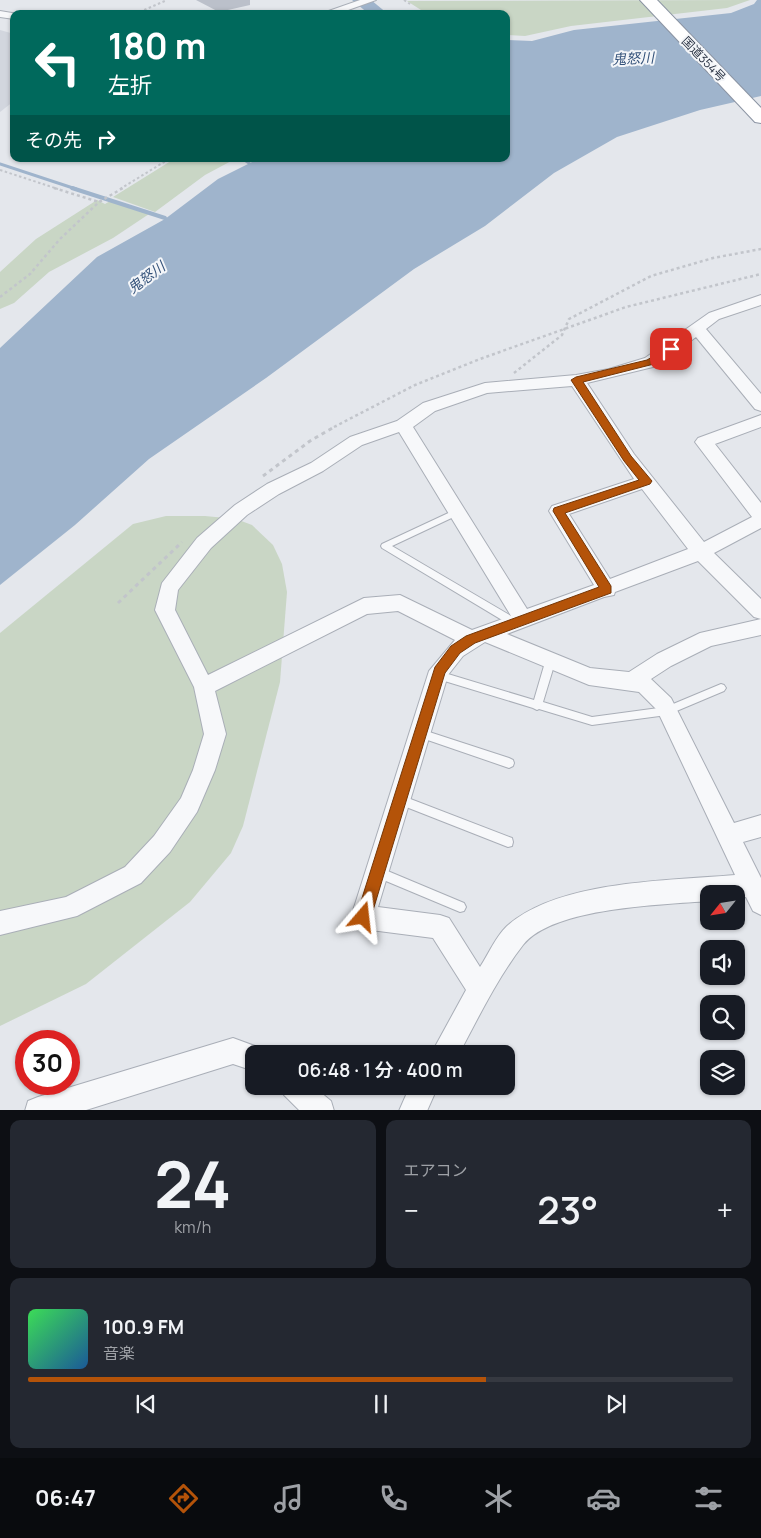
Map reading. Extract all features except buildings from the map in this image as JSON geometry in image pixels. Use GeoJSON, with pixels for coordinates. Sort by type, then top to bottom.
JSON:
{"type":"FeatureCollection","features":[{"type":"Feature","properties":{"kind":"highway","name":"国道354号"},"geometry":{"type":"LineString","coordinates":[[648,0],[761,118]]}},
{"type":"Feature","properties":{"kind":"street"},"geometry":{"type":"LineString","coordinates":[[336,10],[371,0]]}},
{"type":"Feature","properties":{"kind":"street"},"geometry":{"type":"LineString","coordinates":[[0,923],[69,908],[133,875],[162,844],[189,805],[215,734],[204,687],[165,610],[169,588],[204,542],[241,510],[273,489],[317,467],[356,441],[403,425],[428,407],[498,385],[576,380],[610,374],[651,362],[671,349],[696,327],[714,316],[761,300]]}},
{"type":"Feature","properties":{"kind":"street"},"geometry":{"type":"LineString","coordinates":[[696,327],[761,405]]}},
{"type":"Feature","properties":{"kind":"street"},"geometry":{"type":"LineString","coordinates":[[576,380],[628,458],[701,552],[752,595],[761,612]]}},
{"type":"Feature","properties":{"kind":"street"},"geometry":{"type":"LineString","coordinates":[[761,422],[704,442],[761,516]]}},
{"type":"Feature","properties":{"kind":"street"},"geometry":{"type":"LineString","coordinates":[[403,425],[457,512],[519,621]]}},
{"type":"Feature","properties":{"kind":"street"},"geometry":{"type":"LineString","coordinates":[[606,590],[558,511],[647,481]]}},
{"type":"Feature","properties":{"kind":"street"},"geometry":{"type":"LineString","coordinates":[[480,990],[440,927],[363,917],[438,675],[456,650],[478,637],[606,590],[701,552],[761,520]]}},
{"type":"Feature","properties":{"kind":"street"},"geometry":{"type":"LineString","coordinates":[[204,687],[364,606],[400,603],[478,637],[551,659],[589,676],[632,681],[646,686],[664,704],[757,894],[593,900],[544,916],[515,935],[480,990],[449,1045]]}},
{"type":"Feature","properties":{"kind":"street"},"geometry":{"type":"LineString","coordinates":[[632,681],[664,660],[707,639],[761,627]]}},
{"type":"Feature","properties":{"kind":"street"},"geometry":{"type":"LineString","coordinates":[[728,835],[761,826]]}},
{"type":"Feature","properties":{"kind":"street"},"geometry":{"type":"LineString","coordinates":[[38,1110],[233,1052],[245,1055]]}},
{"type":"Feature","properties":{"kind":"street"},"geometry":{"type":"LineString","coordinates":[[303,1095],[321,1110]]}},
{"type":"Feature","properties":{"kind":"street"},"geometry":{"type":"LineString","coordinates":[[412,1110],[420,1095]]}},
{"type":"Feature","properties":{"kind":"lane"},"geometry":{"type":"LineString","coordinates":[[457,512],[385,546],[519,621]]}},
{"type":"Feature","properties":{"kind":"lane"},"geometry":{"type":"LineString","coordinates":[[537,706],[551,659]]}},
{"type":"Feature","properties":{"kind":"lane"},"geometry":{"type":"LineString","coordinates":[[438,675],[592,721],[667,711],[721,688]]}},
{"type":"Feature","properties":{"kind":"lane"},"geometry":{"type":"LineString","coordinates":[[420,733],[509,763]]}},
{"type":"Feature","properties":{"kind":"lane"},"geometry":{"type":"LineString","coordinates":[[399,800],[508,842]]}},
{"type":"Feature","properties":{"kind":"lane"},"geometry":{"type":"LineString","coordinates":[[377,872],[460,908]]}},
{"type":"Feature","properties":{"kind":"path"},"geometry":{"type":"LineString","coordinates":[[144,10],[167,0]]}},
{"type":"Feature","properties":{"kind":"path"},"geometry":{"type":"LineString","coordinates":[[404,0],[410,4]]}},
{"type":"Feature","properties":{"kind":"path"},"geometry":{"type":"LineString","coordinates":[[0,297],[30,274],[60,239],[99,202],[164,162]]}},
{"type":"Feature","properties":{"kind":"path"},"geometry":{"type":"LineString","coordinates":[[0,170],[99,202]]}},
{"type":"Feature","properties":{"kind":"path"},"geometry":{"type":"LineString","coordinates":[[498,385],[562,335],[569,319],[651,276],[705,260],[761,249]]}},
{"type":"Feature","properties":{"kind":"path"},"geometry":{"type":"LineString","coordinates":[[544,335],[665,296],[686,294],[761,274]]}},
{"type":"Feature","properties":{"kind":"shaded area"},"geometry":{"type":"Polygon","coordinates":[[[0,30],[10,33],[10,104],[0,112],[0,30]]]}},
{"type":"Feature","properties":{"kind":"green space"},"geometry":{"type":"Polygon","coordinates":[[[750,0],[727,8],[571,26],[525,36],[510,35],[510,10],[421,10],[407,1],[750,0]]]}},
{"type":"Feature","properties":{"kind":"green space"},"geometry":{"type":"Polygon","coordinates":[[[169,162],[229,162],[205,175],[155,212],[113,197],[169,162]]]}},
{"type":"Feature","properties":{"kind":"green space"},"geometry":{"type":"Polygon","coordinates":[[[97,200],[105,204],[110,201],[149,214],[113,238],[49,272],[14,303],[0,309],[0,272],[36,239],[97,200]]]}},
{"type":"Feature","properties":{"kind":"green space"},"geometry":{"type":"Polygon","coordinates":[[[166,516],[205,516],[236,519],[252,525],[273,545],[282,564],[287,592],[280,682],[243,826],[231,853],[190,902],[86,984],[0,1026],[0,633],[133,524],[166,516]]]}},
{"type":"Feature","properties":{"kind":"water","name":"鬼怒川"},"geometry":{"type":"Polygon","coordinates":[[[757,0],[761,0],[761,96],[700,110],[617,137],[554,173],[485,226],[414,269],[266,378],[149,459],[75,525],[0,585],[0,348],[97,257],[165,219],[218,179],[252,162],[510,162],[510,40],[532,41],[574,30],[731,13],[754,4],[757,0]]]}},
{"type":"Feature","properties":{"kind":"waterway"},"geometry":{"type":"LineString","coordinates":[[360,0],[374,10]]}},
{"type":"Feature","properties":{"kind":"waterway"},"geometry":{"type":"LineString","coordinates":[[0,164],[76,189]]}},
{"type":"Feature","properties":{"kind":"waterway"},"geometry":{"type":"LineString","coordinates":[[72,188],[165,218]]}},
{"type":"Feature","properties":{"kind":"route"},"geometry":{"type":"LineString","coordinates":[[363,917],[439,671],[456,650],[471,640],[523,619],[606,590],[558,511],[647,481],[628,458],[576,380],[610,374],[651,362],[671,349]]}}]}
